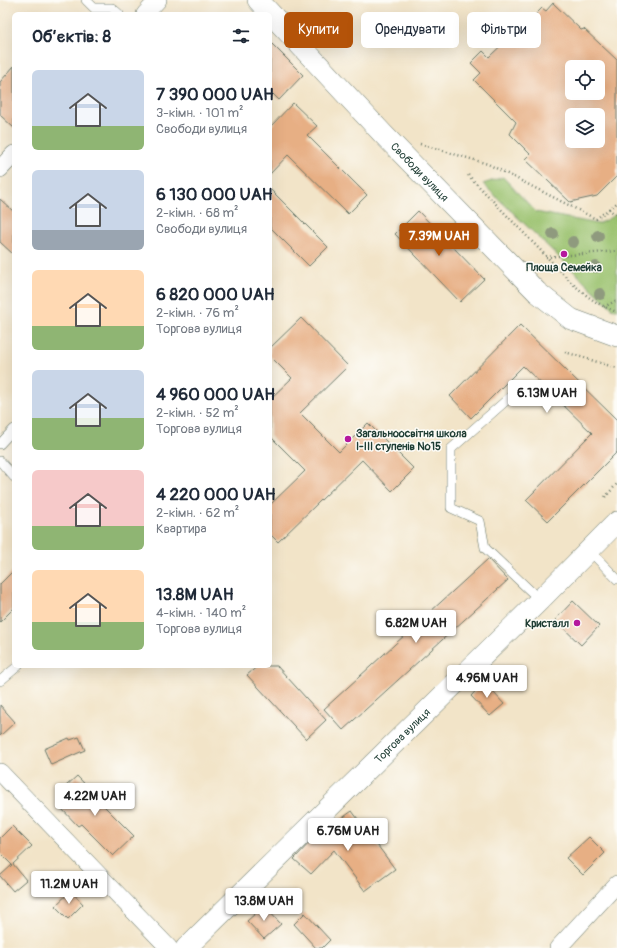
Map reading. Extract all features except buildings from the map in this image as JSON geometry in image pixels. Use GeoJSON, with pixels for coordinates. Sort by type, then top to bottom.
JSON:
{"type":"FeatureCollection","features":[{"type":"Feature","properties":{"kind":"street"},"geometry":{"type":"LineString","coordinates":[[147,12],[158,0]]}},
{"type":"Feature","properties":{"kind":"street","name":"Свободи вулиця"},"geometry":{"type":"LineString","coordinates":[[258,0],[269,12]]}},
{"type":"Feature","properties":{"kind":"street","name":"Свободи вулиця"},"geometry":{"type":"LineString","coordinates":[[272,15],[383,134],[537,292],[571,319],[617,336]]}},
{"type":"Feature","properties":{"kind":"street"},"geometry":{"type":"LineString","coordinates":[[0,169],[12,156]]}},
{"type":"Feature","properties":{"kind":"street","name":"Торгова вулиця"},"geometry":{"type":"LineString","coordinates":[[186,948],[540,600],[617,522]]}},
{"type":"Feature","properties":{"kind":"street"},"geometry":{"type":"LineString","coordinates":[[0,772],[169,948]]}},
{"type":"Feature","properties":{"kind":"street"},"geometry":{"type":"LineString","coordinates":[[558,948],[617,884]]}},
{"type":"Feature","properties":{"kind":"lane"},"geometry":{"type":"LineString","coordinates":[[86,0],[94,8],[112,8],[117,12]]}},
{"type":"Feature","properties":{"kind":"lane"},"geometry":{"type":"LineString","coordinates":[[509,398],[451,449],[452,508],[480,521],[485,548],[540,600]]}},
{"type":"Feature","properties":{"kind":"lane"},"geometry":{"type":"LineString","coordinates":[[0,444],[12,431]]}},
{"type":"Feature","properties":{"kind":"lane"},"geometry":{"type":"LineString","coordinates":[[0,461],[12,475]]}},
{"type":"Feature","properties":{"kind":"lane"},"geometry":{"type":"LineString","coordinates":[[589,550],[617,579]]}},
{"type":"Feature","properties":{"kind":"lane"},"geometry":{"type":"LineString","coordinates":[[0,681],[16,668]]}},
{"type":"Feature","properties":{"kind":"path"},"geometry":{"type":"LineString","coordinates":[[413,143],[488,164],[596,219],[617,203]]}},
{"type":"Feature","properties":{"kind":"path"},"geometry":{"type":"LineString","coordinates":[[468,175],[546,257],[586,296],[604,307],[617,312]]}},
{"type":"Feature","properties":{"kind":"path"},"geometry":{"type":"LineString","coordinates":[[609,209],[617,216]]}},
{"type":"Feature","properties":{"kind":"path"},"geometry":{"type":"LineString","coordinates":[[546,257],[617,251]]}},
{"type":"Feature","properties":{"kind":"path"},"geometry":{"type":"LineString","coordinates":[[604,307],[617,300]]}},
{"type":"Feature","properties":{"kind":"path"},"geometry":{"type":"LineString","coordinates":[[565,352],[617,368]]}},
{"type":"Feature","properties":{"kind":"path"},"geometry":{"type":"LineString","coordinates":[[605,497],[617,484]]}},
{"type":"Feature","properties":{"kind":"green space"},"geometry":{"type":"Polygon","coordinates":[[[503,177],[536,212],[598,224],[617,214],[617,310],[612,308],[483,184],[503,177]]]}},
{"type":"Feature","properties":{"kind":"place","name":"Площа Семейка"},"geometry":{"type":"Point","coordinates":[564,254]}},
{"type":"Feature","properties":{"kind":"place","name":"Загальноосвітня школа І-ІІІ ступенів №15"},"geometry":{"type":"Point","coordinates":[348,439]}},
{"type":"Feature","properties":{"kind":"place","name":"Кристалл"},"geometry":{"type":"Point","coordinates":[577,623]}}]}
